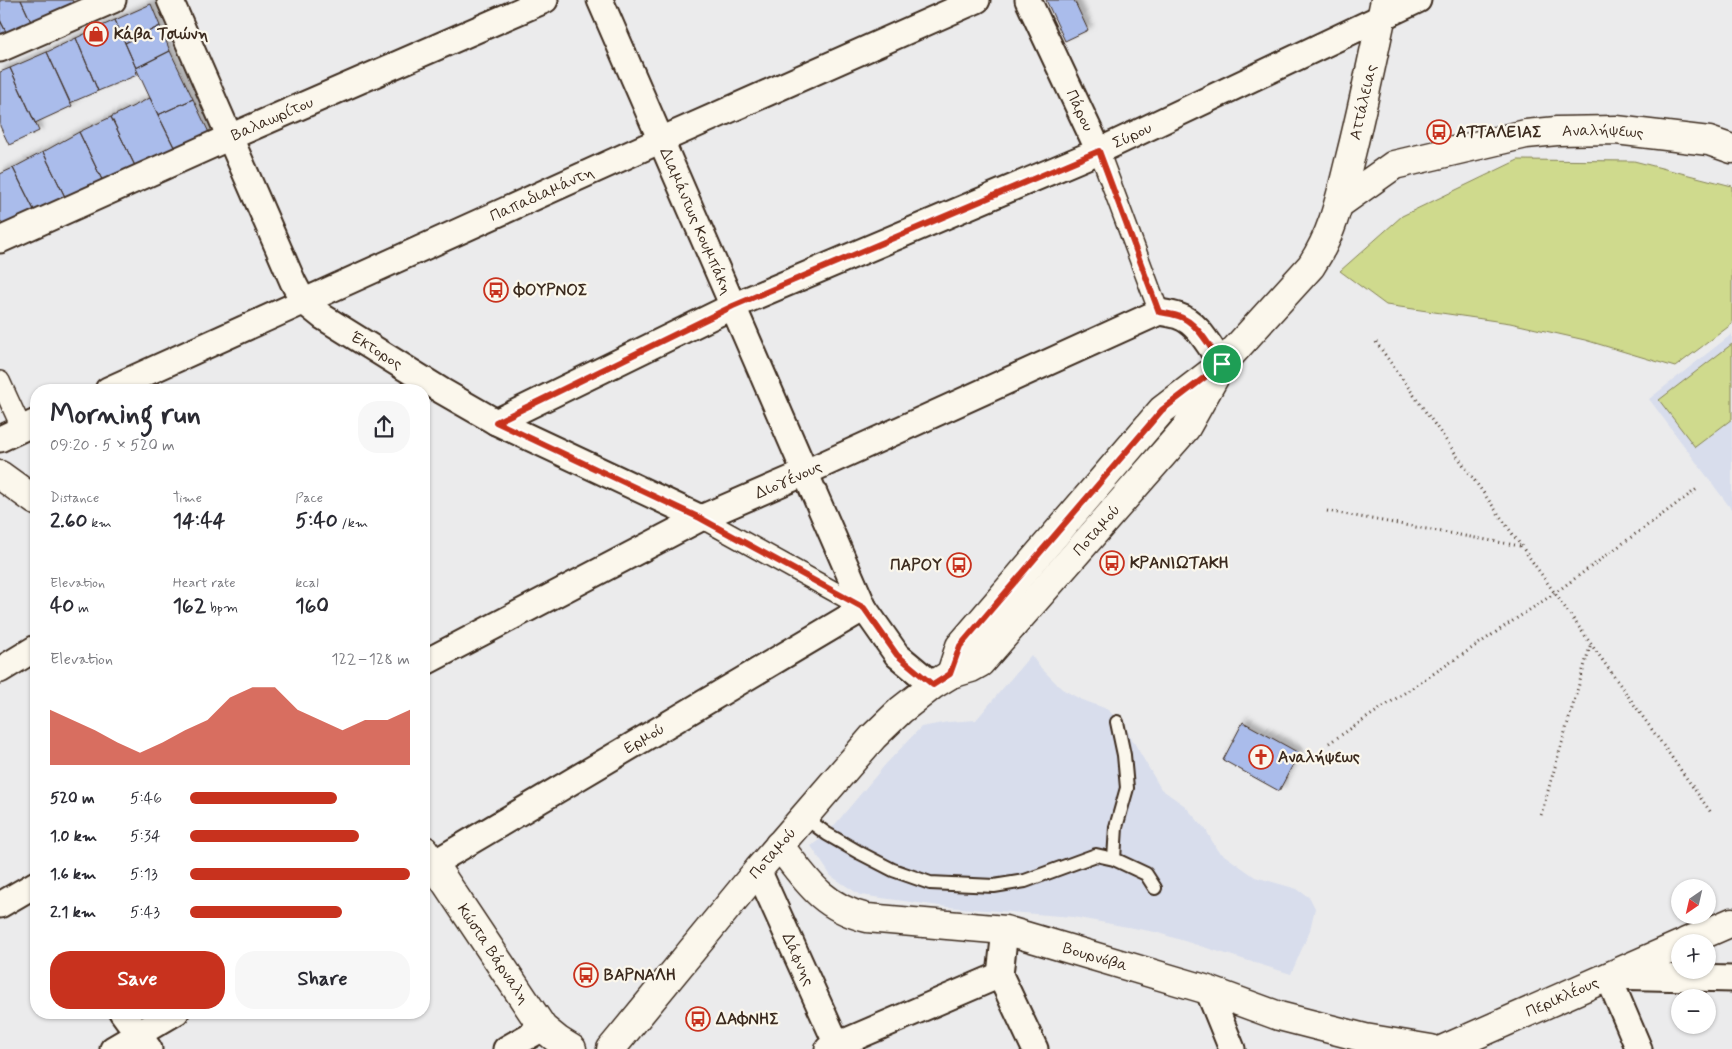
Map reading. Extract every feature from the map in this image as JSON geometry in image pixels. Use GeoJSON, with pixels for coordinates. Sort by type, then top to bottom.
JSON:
{"type":"FeatureCollection","features":[{"type":"Feature","properties":{"kind":"street"},"geometry":{"type":"LineString","coordinates":[[0,49],[113,0]]}},
{"type":"Feature","properties":{"kind":"street","name":"Έκτορος"},"geometry":{"type":"LineString","coordinates":[[170,0],[303,301],[415,384]]}},
{"type":"Feature","properties":{"kind":"street","name":"Βαλαωρίτου"},"geometry":{"type":"LineString","coordinates":[[0,240],[230,137],[545,0]]}},
{"type":"Feature","properties":{"kind":"street","name":"Διαμάντως Κουμπάκη"},"geometry":{"type":"LineString","coordinates":[[600,0],[864,608]]}},
{"type":"Feature","properties":{"kind":"street","name":"Παπαδιαμάντη"},"geometry":{"type":"LineString","coordinates":[[121,384],[661,140],[977,0]]}},
{"type":"Feature","properties":{"kind":"street","name":"Πάρου"},"geometry":{"type":"LineString","coordinates":[[1028,0],[1099,151],[1159,312]]}},
{"type":"Feature","properties":{"kind":"street","name":"Σύρου"},"geometry":{"type":"LineString","coordinates":[[496,422],[733,306],[1099,151],[1380,6],[1418,0]]}},
{"type":"Feature","properties":{"kind":"street","name":"Αττάλειας"},"geometry":{"type":"LineString","coordinates":[[1339,204],[1359,123],[1380,6]]}},
{"type":"Feature","properties":{"kind":"street","name":"Αναλήψεως"},"geometry":{"type":"LineString","coordinates":[[1339,204],[1394,166],[1526,134],[1557,130],[1616,130],[1709,141],[1732,148]]}},
{"type":"Feature","properties":{"kind":"street","name":"Ποταμού"},"geometry":{"type":"LineString","coordinates":[[611,1049],[758,870],[873,737],[901,710],[942,679],[960,646],[1162,410],[1222,364],[1312,266],[1332,228],[1339,204]]}},
{"type":"Feature","properties":{"kind":"street"},"geometry":{"type":"LineString","coordinates":[[1159,312],[1179,316],[1187,320],[1196,328],[1222,364]]}},
{"type":"Feature","properties":{"kind":"street","name":"Διογένους"},"geometry":{"type":"LineString","coordinates":[[430,660],[700,518],[806,473],[1159,312]]}},
{"type":"Feature","properties":{"kind":"street"},"geometry":{"type":"LineString","coordinates":[[0,381],[19,430]]}},
{"type":"Feature","properties":{"kind":"street","name":"Έκτορος"},"geometry":{"type":"LineString","coordinates":[[433,397],[496,422],[700,518],[864,608],[897,655],[942,679]]}},
{"type":"Feature","properties":{"kind":"street"},"geometry":{"type":"LineString","coordinates":[[0,475],[30,497]]}},
{"type":"Feature","properties":{"kind":"street","name":"Ερμού"},"geometry":{"type":"LineString","coordinates":[[430,858],[864,608]]}},
{"type":"Feature","properties":{"kind":"street"},"geometry":{"type":"LineString","coordinates":[[0,670],[30,652]]}},
{"type":"Feature","properties":{"kind":"street","name":"Βουρνόβα"},"geometry":{"type":"LineString","coordinates":[[779,846],[815,891],[850,914],[882,919],[1005,930],[1208,990],[1279,1016],[1366,1038],[1431,1049]]}},
{"type":"Feature","properties":{"kind":"street","name":"Κώστα Βάρναλη"},"geometry":{"type":"LineString","coordinates":[[430,864],[543,1028],[572,1049]]}},
{"type":"Feature","properties":{"kind":"street","name":"Δάφνης"},"geometry":{"type":"LineString","coordinates":[[758,870],[834,1048]]}},
{"type":"Feature","properties":{"kind":"street"},"geometry":{"type":"LineString","coordinates":[[0,905],[30,891]]}},
{"type":"Feature","properties":{"kind":"street"},"geometry":{"type":"LineString","coordinates":[[1704,934],[1732,922]]}},
{"type":"Feature","properties":{"kind":"street"},"geometry":{"type":"LineString","coordinates":[[1005,930],[1000,975],[1035,1049]]}},
{"type":"Feature","properties":{"kind":"street","name":"Περικλέους"},"geometry":{"type":"LineString","coordinates":[[1444,1049],[1671,949]]}},
{"type":"Feature","properties":{"kind":"street"},"geometry":{"type":"LineString","coordinates":[[834,1048],[1000,975]]}},
{"type":"Feature","properties":{"kind":"street"},"geometry":{"type":"LineString","coordinates":[[1639,1049],[1608,976],[1732,979]]}},
{"type":"Feature","properties":{"kind":"street"},"geometry":{"type":"LineString","coordinates":[[1208,990],[1232,1049]]}},
{"type":"Feature","properties":{"kind":"street"},"geometry":{"type":"LineString","coordinates":[[127,1019],[144,1042]]}},
{"type":"Feature","properties":{"kind":"street"},"geometry":{"type":"LineString","coordinates":[[113,1049],[144,1042],[169,1019]]}},
{"type":"Feature","properties":{"kind":"street"},"geometry":{"type":"LineString","coordinates":[[506,1049],[543,1028]]}},
{"type":"Feature","properties":{"kind":"lane"},"geometry":{"type":"LineString","coordinates":[[1114,859],[1116,827],[1127,788],[1124,755],[1117,722]]}},
{"type":"Feature","properties":{"kind":"lane"},"geometry":{"type":"LineString","coordinates":[[804,817],[827,834],[893,870],[930,883],[994,886],[1025,882],[1096,855],[1114,859],[1146,874],[1155,888]]}},
{"type":"Feature","properties":{"kind":"path"},"geometry":{"type":"LineString","coordinates":[[1376,342],[1712,814]]}},
{"type":"Feature","properties":{"kind":"path"},"geometry":{"type":"LineString","coordinates":[[1329,743],[1555,593],[1697,489]]}},
{"type":"Feature","properties":{"kind":"path"},"geometry":{"type":"LineString","coordinates":[[1327,511],[1521,546]]}},
{"type":"Feature","properties":{"kind":"path"},"geometry":{"type":"LineString","coordinates":[[1541,815],[1591,643]]}},
{"type":"Feature","properties":{"kind":"shaded area"},"geometry":{"type":"Polygon","coordinates":[[[1732,334],[1732,510],[1649,399],[1732,334]]]}},
{"type":"Feature","properties":{"kind":"shaded area"},"geometry":{"type":"Polygon","coordinates":[[[1031,655],[1062,689],[1080,699],[1107,709],[1125,727],[1161,789],[1185,806],[1206,830],[1217,850],[1255,877],[1297,889],[1310,898],[1315,908],[1310,930],[1291,974],[1155,932],[1073,917],[947,907],[860,895],[831,876],[811,846],[827,834],[885,765],[921,727],[948,722],[976,720],[1031,655]]]}},
{"type":"Feature","properties":{"kind":"green space"},"geometry":{"type":"Polygon","coordinates":[[[1518,160],[1634,161],[1732,186],[1732,324],[1675,367],[1585,340],[1510,323],[1386,305],[1340,271],[1402,216],[1518,160]]]}},
{"type":"Feature","properties":{"kind":"green space"},"geometry":{"type":"Polygon","coordinates":[[[1732,344],[1732,419],[1695,447],[1659,400],[1732,344]]]}},
{"type":"Feature","properties":{"kind":"building"},"geometry":{"type":"Polygon","coordinates":[[[0,0],[21,0],[32,24],[8,36],[0,20],[0,0]]]}},
{"type":"Feature","properties":{"kind":"building"},"geometry":{"type":"Polygon","coordinates":[[[21,0],[72,0],[74,4],[32,24],[21,0]]]}},
{"type":"Feature","properties":{"kind":"building"},"geometry":{"type":"Polygon","coordinates":[[[1046,0],[1074,0],[1088,30],[1065,41],[1046,0]]]}},
{"type":"Feature","properties":{"kind":"building"},"geometry":{"type":"Polygon","coordinates":[[[151,4],[160,26],[125,43],[115,20],[151,4]]]}},
{"type":"Feature","properties":{"kind":"building"},"geometry":{"type":"Polygon","coordinates":[[[0,20],[8,36],[0,40],[0,20]]]}},
{"type":"Feature","properties":{"kind":"building"},"geometry":{"type":"Polygon","coordinates":[[[115,20],[136,68],[137,75],[98,91],[76,38],[115,20]]]}},
{"type":"Feature","properties":{"kind":"building"},"geometry":{"type":"Polygon","coordinates":[[[160,26],[170,51],[136,68],[125,43],[160,26]]]}},
{"type":"Feature","properties":{"kind":"building"},"geometry":{"type":"Polygon","coordinates":[[[76,38],[98,91],[70,103],[47,52],[76,38]]]}},
{"type":"Feature","properties":{"kind":"building"},"geometry":{"type":"Polygon","coordinates":[[[170,51],[193,99],[158,115],[136,68],[170,51]]]}},
{"type":"Feature","properties":{"kind":"building"},"geometry":{"type":"Polygon","coordinates":[[[47,52],[72,106],[35,123],[10,68],[47,52]]]}},
{"type":"Feature","properties":{"kind":"building"},"geometry":{"type":"Polygon","coordinates":[[[10,68],[39,131],[9,145],[0,126],[0,72],[10,68]]]}},
{"type":"Feature","properties":{"kind":"building"},"geometry":{"type":"Polygon","coordinates":[[[150,98],[178,155],[139,174],[111,117],[150,98]]]}},
{"type":"Feature","properties":{"kind":"building"},"geometry":{"type":"Polygon","coordinates":[[[193,99],[212,139],[178,155],[158,115],[193,99]]]}},
{"type":"Feature","properties":{"kind":"building"},"geometry":{"type":"Polygon","coordinates":[[[111,117],[139,174],[105,186],[79,132],[111,117]]]}},
{"type":"Feature","properties":{"kind":"building"},"geometry":{"type":"Polygon","coordinates":[[[79,132],[105,186],[68,203],[43,152],[79,132]]]}},
{"type":"Feature","properties":{"kind":"building"},"geometry":{"type":"Polygon","coordinates":[[[43,152],[68,203],[37,216],[13,168],[43,152]]]}},
{"type":"Feature","properties":{"kind":"building"},"geometry":{"type":"Polygon","coordinates":[[[13,168],[37,216],[6,231],[0,220],[0,174],[13,168]]]}},
{"type":"Feature","properties":{"kind":"building","name":"Αναλήψεως"},"geometry":{"type":"Polygon","coordinates":[[[1243,722],[1299,753],[1279,791],[1223,760],[1243,722]]]}},
{"type":"Feature","properties":{"kind":"place","name":"Κάβα Τσιώνη"},"geometry":{"type":"Point","coordinates":[96,34]}},
{"type":"Feature","properties":{"kind":"place","name":"ΑΤΤΑΛΕΙΑΣ"},"geometry":{"type":"Point","coordinates":[1439,132]}},
{"type":"Feature","properties":{"kind":"place","name":"ΦΟΥΡΝΟΣ"},"geometry":{"type":"Point","coordinates":[496,290]}},
{"type":"Feature","properties":{"kind":"place","name":"ΚΡΑΝΙΩΤΑΚΗ"},"geometry":{"type":"Point","coordinates":[1112,563]}},
{"type":"Feature","properties":{"kind":"place","name":"ΠΑΡΟΥ"},"geometry":{"type":"Point","coordinates":[959,565]}},
{"type":"Feature","properties":{"kind":"place","name":"Αναλήψεως"},"geometry":{"type":"Point","coordinates":[1261,757]}},
{"type":"Feature","properties":{"kind":"place","name":"ΒΑΡΝΑΛΗ"},"geometry":{"type":"Point","coordinates":[586,975]}},
{"type":"Feature","properties":{"kind":"place","name":"ΔΑΦΝΗΣ"},"geometry":{"type":"Point","coordinates":[698,1019]}},
{"type":"Feature","properties":{"kind":"route"},"geometry":{"type":"LineString","coordinates":[[1099,151],[1159,312],[1179,316],[1187,320],[1196,328],[1222,364],[1162,410],[960,646],[950,674],[933,685],[897,655],[864,608],[700,518],[496,422],[733,306],[1099,151]]}}]}
